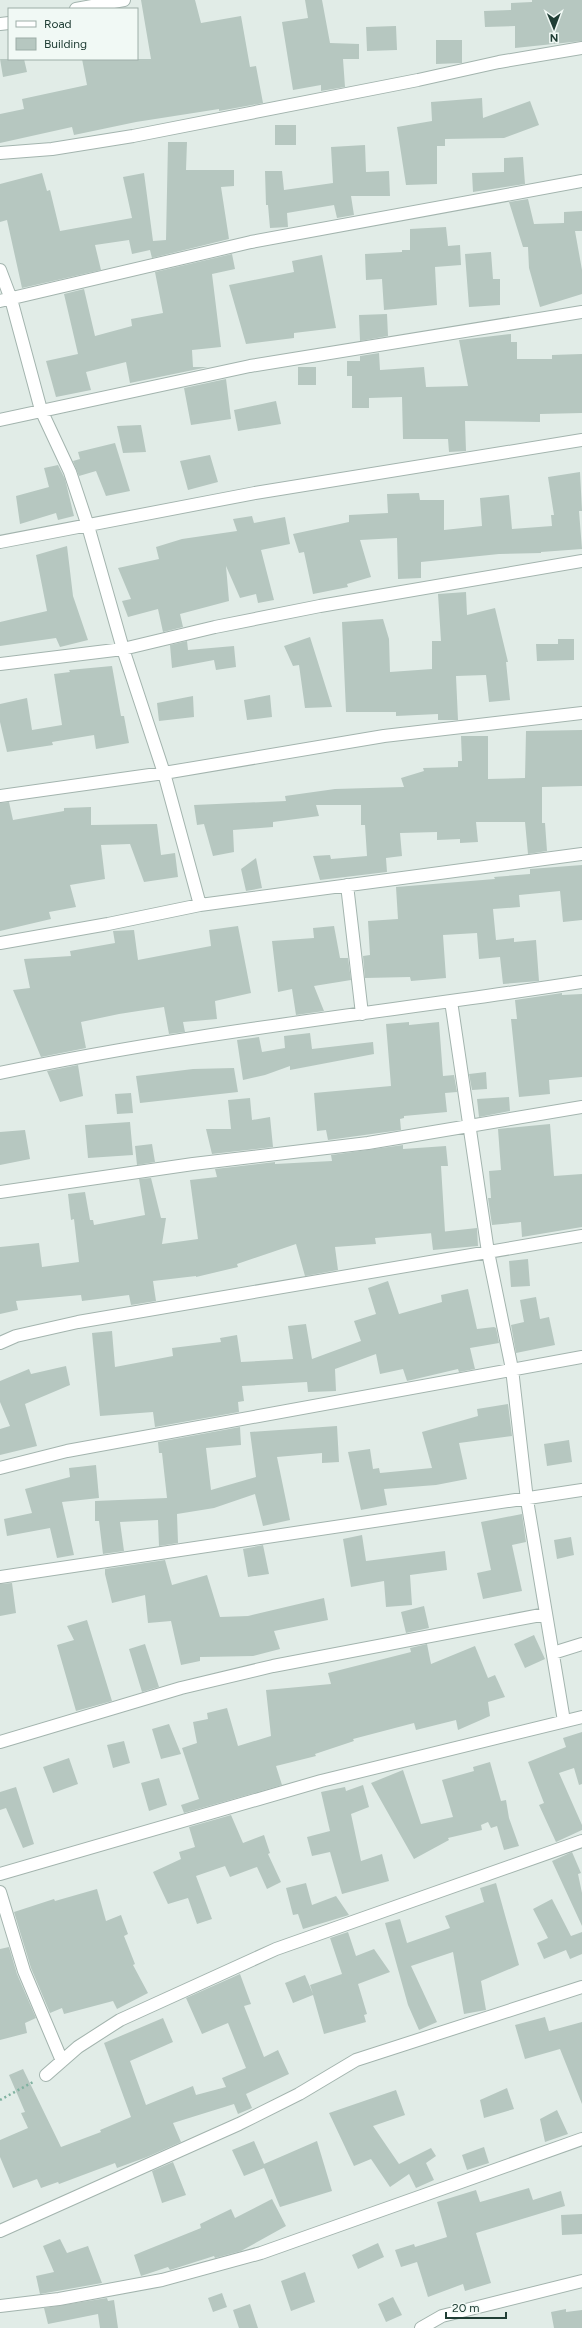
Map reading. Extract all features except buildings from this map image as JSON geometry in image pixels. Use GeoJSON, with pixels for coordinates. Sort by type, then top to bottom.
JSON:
{"type":"FeatureCollection","features":[{"type":"Feature","properties":{"kind":"street"},"geometry":{"type":"LineString","coordinates":[[81,8],[124,0]]}},
{"type":"Feature","properties":{"kind":"street"},"geometry":{"type":"LineString","coordinates":[[0,153],[52,149],[133,136],[418,80],[499,62],[582,48]]}},
{"type":"Feature","properties":{"kind":"street"},"geometry":{"type":"LineString","coordinates":[[5,300],[251,242],[582,181]]}},
{"type":"Feature","properties":{"kind":"street"},"geometry":{"type":"LineString","coordinates":[[0,270],[5,300],[41,410],[70,472],[88,526],[123,649],[164,773],[200,905]]}},
{"type":"Feature","properties":{"kind":"street"},"geometry":{"type":"LineString","coordinates":[[0,420],[250,366],[582,312]]}},
{"type":"Feature","properties":{"kind":"street"},"geometry":{"type":"LineString","coordinates":[[0,542],[255,493],[582,440]]}},
{"type":"Feature","properties":{"kind":"street"},"geometry":{"type":"LineString","coordinates":[[0,664],[123,649],[215,627],[313,608],[582,562]]}},
{"type":"Feature","properties":{"kind":"street"},"geometry":{"type":"LineString","coordinates":[[0,796],[164,773],[384,736],[582,713]]}},
{"type":"Feature","properties":{"kind":"street"},"geometry":{"type":"LineString","coordinates":[[0,943],[108,924],[200,905],[582,854]]}},
{"type":"Feature","properties":{"kind":"street"},"geometry":{"type":"LineString","coordinates":[[347,885],[362,1014]]}},
{"type":"Feature","properties":{"kind":"street"},"geometry":{"type":"LineString","coordinates":[[0,1073],[68,1059],[582,982]]}},
{"type":"Feature","properties":{"kind":"street"},"geometry":{"type":"LineString","coordinates":[[451,1001],[488,1252],[512,1369],[527,1500],[564,1721]]}},
{"type":"Feature","properties":{"kind":"street"},"geometry":{"type":"LineString","coordinates":[[0,1192],[193,1164],[313,1151],[582,1107]]}},
{"type":"Feature","properties":{"kind":"street"},"geometry":{"type":"LineString","coordinates":[[0,1343],[16,1336],[78,1322],[582,1236]]}},
{"type":"Feature","properties":{"kind":"street"},"geometry":{"type":"LineString","coordinates":[[0,1468],[67,1451],[582,1357]]}},
{"type":"Feature","properties":{"kind":"street"},"geometry":{"type":"LineString","coordinates":[[0,1577],[527,1500],[582,1490]]}},
{"type":"Feature","properties":{"kind":"street"},"geometry":{"type":"LineString","coordinates":[[0,1742],[181,1688],[258,1670],[546,1614]]}},
{"type":"Feature","properties":{"kind":"street"},"geometry":{"type":"LineString","coordinates":[[553,1653],[582,1644]]}},
{"type":"Feature","properties":{"kind":"street"},"geometry":{"type":"LineString","coordinates":[[0,1874],[322,1781],[582,1717]]}},
{"type":"Feature","properties":{"kind":"street"},"geometry":{"type":"LineString","coordinates":[[46,2075],[78,2047],[120,2020],[276,1950],[582,1842]]}},
{"type":"Feature","properties":{"kind":"street"},"geometry":{"type":"LineString","coordinates":[[0,1892],[24,1971],[62,2061]]}},
{"type":"Feature","properties":{"kind":"street"},"geometry":{"type":"LineString","coordinates":[[0,2232],[239,2124],[299,2094],[356,2060],[582,1987]]}},
{"type":"Feature","properties":{"kind":"street"},"geometry":{"type":"LineString","coordinates":[[0,2306],[60,2299],[162,2280],[261,2253],[582,2139]]}},
{"type":"Feature","properties":{"kind":"street"},"geometry":{"type":"LineString","coordinates":[[421,2328],[442,2316],[582,2281]]}},
{"type":"Feature","properties":{"kind":"path"},"geometry":{"type":"LineString","coordinates":[[0,2100],[46,2075]]}}]}
